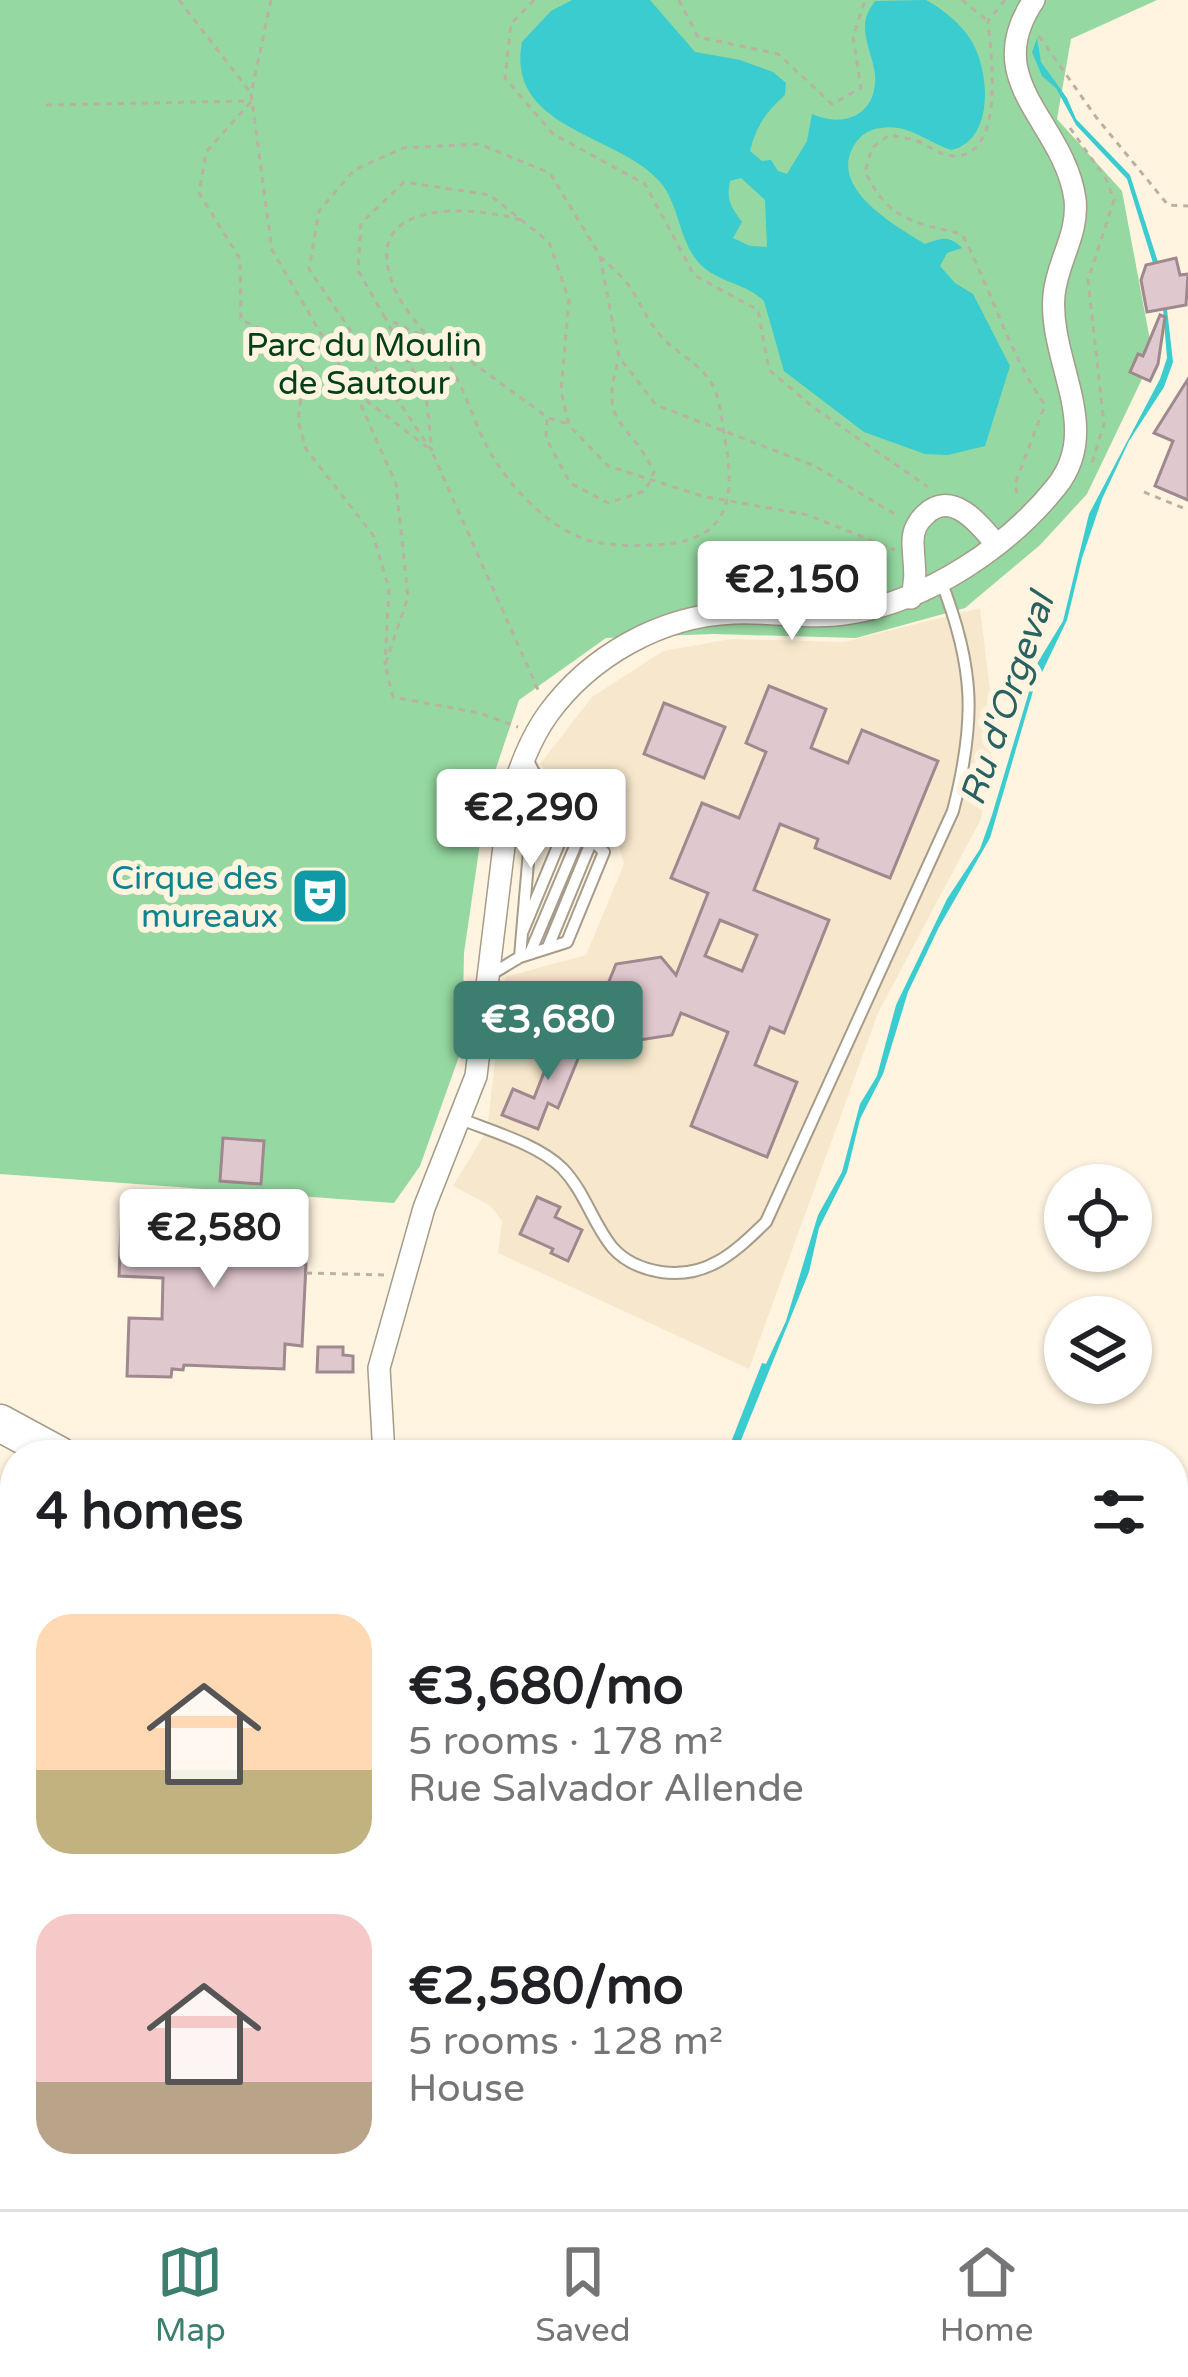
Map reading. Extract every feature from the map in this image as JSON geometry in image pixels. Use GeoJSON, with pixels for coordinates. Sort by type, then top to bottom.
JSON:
{"type":"FeatureCollection","features":[{"type":"Feature","properties":{"kind":"main road"},"geometry":{"type":"LineString","coordinates":[[0,1423],[32,1440]]}},
{"type":"Feature","properties":{"kind":"street"},"geometry":{"type":"LineString","coordinates":[[383,1440],[380,1368],[424,1208],[476,1076],[510,796],[548,713],[583,676],[626,644],[668,625],[730,613],[848,614],[911,598],[995,543],[1068,472],[1076,450],[1075,415],[1053,298],[1070,247],[1075,202],[1063,161],[1017,74],[1018,25],[1029,8]]}},
{"type":"Feature","properties":{"kind":"street"},"geometry":{"type":"LineString","coordinates":[[911,598],[917,578],[916,527],[927,512],[943,505],[959,509],[975,518],[995,543]]}},
{"type":"Feature","properties":{"kind":"lane"},"geometry":{"type":"LineString","coordinates":[[461,1119],[557,1163],[581,1190],[614,1250],[649,1270],[681,1275],[710,1268],[766,1222],[953,811],[968,754],[971,710],[965,657],[941,580]]}},
{"type":"Feature","properties":{"kind":"lane"},"geometry":{"type":"LineString","coordinates":[[490,975],[548,947],[592,840],[539,783],[525,756]]}},
{"type":"Feature","properties":{"kind":"lane"},"geometry":{"type":"LineString","coordinates":[[525,955],[522,933],[539,783]]}},
{"type":"Feature","properties":{"kind":"lane"},"geometry":{"type":"LineString","coordinates":[[522,933],[570,818]]}},
{"type":"Feature","properties":{"kind":"lane"},"geometry":{"type":"LineString","coordinates":[[525,955],[582,830]]}},
{"type":"Feature","properties":{"kind":"path"},"geometry":{"type":"LineString","coordinates":[[179,0],[252,97]]}},
{"type":"Feature","properties":{"kind":"path"},"geometry":{"type":"LineString","coordinates":[[271,0],[252,97],[272,250],[355,392],[397,484],[408,597],[385,664]]}},
{"type":"Feature","properties":{"kind":"path"},"geometry":{"type":"LineString","coordinates":[[534,0],[511,24],[505,78],[554,134],[645,184],[694,275],[758,310],[769,370],[813,407],[959,509]]}},
{"type":"Feature","properties":{"kind":"path"},"geometry":{"type":"LineString","coordinates":[[679,0],[698,38],[778,54],[832,104],[861,88],[853,38],[865,0]]}},
{"type":"Feature","properties":{"kind":"path"},"geometry":{"type":"LineString","coordinates":[[962,0],[988,21]]}},
{"type":"Feature","properties":{"kind":"path"},"geometry":{"type":"LineString","coordinates":[[1005,0],[988,21],[989,122],[978,145],[961,157],[943,155],[916,140],[889,135],[872,148],[865,172],[881,204],[922,224],[962,234],[985,278],[1009,346],[1045,405],[1015,484],[1020,503],[1033,510]]}},
{"type":"Feature","properties":{"kind":"path"},"geometry":{"type":"LineString","coordinates":[[1029,8],[1096,116],[1168,205],[1188,206]]}},
{"type":"Feature","properties":{"kind":"path"},"geometry":{"type":"LineString","coordinates":[[46,104],[252,97]]}},
{"type":"Feature","properties":{"kind":"path"},"geometry":{"type":"LineString","coordinates":[[252,97],[206,152],[199,193],[241,259],[241,320],[276,335],[304,371],[298,421],[307,449],[373,535],[389,589],[385,664],[393,697],[479,712],[536,734]]}},
{"type":"Feature","properties":{"kind":"path"},"geometry":{"type":"LineString","coordinates":[[521,220],[487,210],[422,213],[391,238],[386,260],[395,291],[436,343],[488,449],[510,481],[550,520],[586,540],[628,546],[677,544],[705,535],[720,521],[729,500],[729,462],[716,391],[707,375],[664,340],[642,313],[632,290],[600,256],[550,173],[479,145],[403,148],[354,170],[319,211],[309,269],[432,451],[548,713]]}},
{"type":"Feature","properties":{"kind":"path"},"geometry":{"type":"LineString","coordinates":[[432,451],[426,395],[358,270],[361,223],[404,182],[490,195],[549,242],[569,300],[561,391],[569,424],[608,466],[650,482],[808,514],[917,560]]}},
{"type":"Feature","properties":{"kind":"path"},"geometry":{"type":"LineString","coordinates":[[600,256],[619,357],[656,405],[815,466],[916,527]]}},
{"type":"Feature","properties":{"kind":"path"},"geometry":{"type":"LineString","coordinates":[[385,319],[463,355],[547,417],[569,424]]}},
{"type":"Feature","properties":{"kind":"path"},"geometry":{"type":"LineString","coordinates":[[547,417],[547,438],[570,483],[608,502],[645,491],[654,472],[643,447],[616,423],[609,389],[619,357]]}},
{"type":"Feature","properties":{"kind":"path"},"geometry":{"type":"LineString","coordinates":[[355,392],[432,451]]}},
{"type":"Feature","properties":{"kind":"path"},"geometry":{"type":"LineString","coordinates":[[1144,492],[1188,511]]}},
{"type":"Feature","properties":{"kind":"path"},"geometry":{"type":"LineString","coordinates":[[305,1273],[386,1275],[404,1281]]}},
{"type":"Feature","properties":{"kind":"shaded area"},"geometry":{"type":"Polygon","coordinates":[[[980,608],[995,731],[981,819],[878,1013],[749,1369],[498,1253],[502,1221],[491,1206],[453,1186],[487,1130],[505,977],[586,955],[624,864],[617,841],[540,764],[592,697],[663,651],[731,639],[844,642],[980,608]]]}},
{"type":"Feature","properties":{"kind":"green space","name":"Parc du Moulin de Sautour"},"geometry":{"type":"Polygon","coordinates":[[[0,0],[1157,0],[1071,39],[1057,119],[1122,191],[1153,356],[1087,494],[1040,545],[965,608],[856,638],[713,634],[606,638],[519,700],[487,795],[464,953],[462,1048],[420,1166],[394,1203],[0,1174],[0,0]]]}},
{"type":"Feature","properties":{"kind":"water"},"geometry":{"type":"Polygon","coordinates":[[[572,0],[650,0],[695,52],[773,72],[786,83],[785,95],[763,120],[750,151],[787,174],[807,141],[812,114],[847,118],[857,115],[871,99],[875,74],[865,27],[875,1],[926,0],[960,26],[976,50],[984,83],[985,101],[976,132],[966,144],[951,150],[906,130],[876,129],[857,141],[849,158],[849,174],[867,203],[897,227],[925,244],[945,239],[962,248],[947,253],[940,266],[973,294],[1010,366],[985,446],[948,455],[925,454],[864,432],[784,371],[764,301],[695,258],[661,183],[643,166],[548,112],[531,94],[521,71],[522,42],[551,11],[572,0]],[[741,178],[730,181],[730,203],[742,222],[733,238],[767,247],[765,200],[741,178]]]}},
{"type":"Feature","properties":{"kind":"water"},"geometry":{"type":"Polygon","coordinates":[[[1037,38],[1041,62],[1076,119],[1130,175],[1158,262],[1153,263],[1127,179],[1076,125],[1056,88],[1042,76],[1032,52],[1037,38]]]}},
{"type":"Feature","properties":{"kind":"water"},"geometry":{"type":"Polygon","coordinates":[[[1163,309],[1167,309],[1173,362],[1164,387],[1129,441],[1102,499],[1067,620],[1033,691],[990,838],[908,992],[883,1074],[860,1119],[847,1172],[819,1228],[809,1272],[741,1440],[732,1440],[762,1363],[766,1364],[786,1321],[818,1215],[842,1172],[860,1104],[877,1076],[896,1005],[947,899],[980,849],[1038,662],[1063,621],[1089,514],[1167,358],[1163,309]]]}},
{"type":"Feature","properties":{"kind":"building"},"geometry":{"type":"Polygon","coordinates":[[[1176,258],[1180,275],[1188,274],[1186,305],[1147,312],[1141,280],[1146,265],[1176,258]]]}},
{"type":"Feature","properties":{"kind":"building"},"geometry":{"type":"Polygon","coordinates":[[[1160,315],[1165,317],[1158,364],[1150,381],[1130,372],[1138,354],[1143,356],[1160,315]]]}},
{"type":"Feature","properties":{"kind":"building"},"geometry":{"type":"Polygon","coordinates":[[[1188,379],[1188,500],[1155,486],[1173,441],[1154,433],[1188,379]]]}},
{"type":"Feature","properties":{"kind":"building"},"geometry":{"type":"Polygon","coordinates":[[[769,686],[826,709],[811,748],[848,763],[862,730],[938,761],[890,878],[815,848],[818,839],[780,824],[754,890],[829,920],[784,1033],[770,1027],[755,1065],[797,1082],[767,1157],[691,1126],[728,1032],[681,1013],[672,1035],[627,1042],[599,1006],[616,964],[661,957],[676,975],[708,893],[671,878],[702,803],[739,818],[766,752],[746,743],[769,686]],[[720,920],[705,956],[742,971],[757,935],[720,920]]]}},
{"type":"Feature","properties":{"kind":"building"},"geometry":{"type":"Polygon","coordinates":[[[664,703],[725,727],[704,778],[644,754],[664,703]]]}},
{"type":"Feature","properties":{"kind":"building"},"geometry":{"type":"Polygon","coordinates":[[[561,1029],[586,1039],[558,1108],[548,1103],[538,1129],[502,1115],[513,1089],[534,1098],[561,1029]]]}},
{"type":"Feature","properties":{"kind":"building"},"geometry":{"type":"Polygon","coordinates":[[[223,1138],[264,1141],[261,1184],[220,1181],[223,1138]]]}},
{"type":"Feature","properties":{"kind":"building"},"geometry":{"type":"Polygon","coordinates":[[[537,1197],[560,1207],[555,1217],[582,1230],[568,1261],[520,1234],[537,1197]]]}},
{"type":"Feature","properties":{"kind":"building"},"geometry":{"type":"Polygon","coordinates":[[[122,1202],[166,1204],[165,1234],[200,1235],[201,1213],[296,1217],[294,1264],[306,1264],[302,1346],[285,1344],[284,1369],[184,1365],[183,1370],[172,1369],[171,1377],[127,1376],[129,1318],[162,1319],[163,1278],[119,1276],[122,1202]]]}},
{"type":"Feature","properties":{"kind":"building"},"geometry":{"type":"Polygon","coordinates":[[[318,1347],[343,1347],[343,1355],[353,1356],[353,1372],[317,1372],[318,1347]]]}},
{"type":"Feature","properties":{"kind":"place","name":"Cirque des mureaux"},"geometry":{"type":"Point","coordinates":[320,896]}},
{"type":"Feature","properties":{"kind":"water label","name":"Ru d'Orgeval"},"geometry":{"type":"Point","coordinates":[1006,699]}}]}
